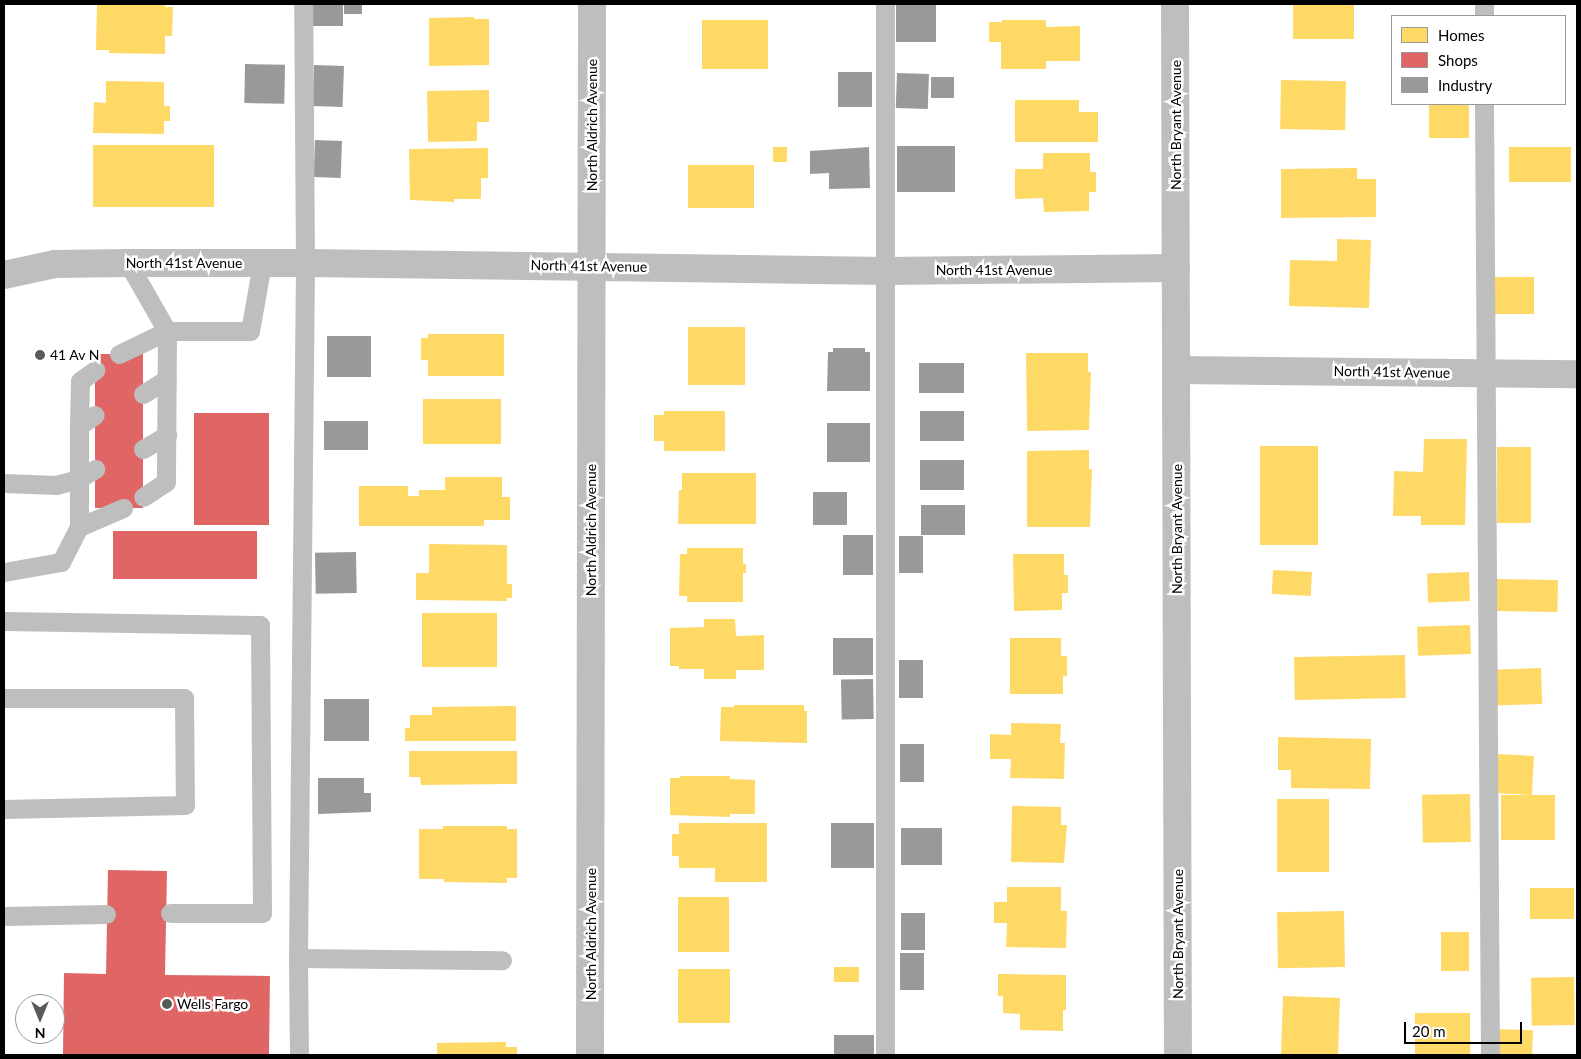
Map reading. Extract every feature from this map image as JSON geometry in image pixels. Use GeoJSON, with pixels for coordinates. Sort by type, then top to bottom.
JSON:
{"type":"FeatureCollection","features":[{"type":"Feature","properties":{"kind":"street","name":"North Aldrich Avenue"},"geometry":{"type":"LineString","coordinates":[[590,1055],[592,4]]}},
{"type":"Feature","properties":{"kind":"street","name":"North Bryant Avenue"},"geometry":{"type":"LineString","coordinates":[[1176,4],[1178,1055]]}},
{"type":"Feature","properties":{"kind":"street","name":"North 41st Avenue"},"geometry":{"type":"LineString","coordinates":[[4,276],[56,264],[305,263],[886,271],[1176,268]]}},
{"type":"Feature","properties":{"kind":"street","name":"North 41st Avenue"},"geometry":{"type":"LineString","coordinates":[[1176,370],[1577,374]]}},
{"type":"Feature","properties":{"kind":"lane"},"geometry":{"type":"LineString","coordinates":[[299,1055],[298,958],[305,263],[303,4]]}},
{"type":"Feature","properties":{"kind":"lane"},"geometry":{"type":"LineString","coordinates":[[885,4],[885,1055]]}},
{"type":"Feature","properties":{"kind":"lane"},"geometry":{"type":"LineString","coordinates":[[1484,105],[1490,1055]]}},
{"type":"Feature","properties":{"kind":"lane"},"geometry":{"type":"LineString","coordinates":[[128,264],[167,331],[166,482],[143,498]]}},
{"type":"Feature","properties":{"kind":"lane"},"geometry":{"type":"LineString","coordinates":[[119,354],[167,331],[250,331],[262,264]]}},
{"type":"Feature","properties":{"kind":"lane"},"geometry":{"type":"LineString","coordinates":[[4,572],[60,562],[78,527],[80,381],[95,370]]}},
{"type":"Feature","properties":{"kind":"lane"},"geometry":{"type":"LineString","coordinates":[[143,394],[167,380]]}},
{"type":"Feature","properties":{"kind":"lane"},"geometry":{"type":"LineString","coordinates":[[79,426],[95,415]]}},
{"type":"Feature","properties":{"kind":"lane"},"geometry":{"type":"LineString","coordinates":[[143,449],[167,435]]}},
{"type":"Feature","properties":{"kind":"lane"},"geometry":{"type":"LineString","coordinates":[[4,483],[56,485],[78,478],[95,469]]}},
{"type":"Feature","properties":{"kind":"lane"},"geometry":{"type":"LineString","coordinates":[[78,527],[123,508]]}},
{"type":"Feature","properties":{"kind":"lane"},"geometry":{"type":"LineString","coordinates":[[4,621],[260,625],[262,913],[170,913]]}},
{"type":"Feature","properties":{"kind":"lane"},"geometry":{"type":"LineString","coordinates":[[4,698],[184,698],[185,805],[4,809]]}},
{"type":"Feature","properties":{"kind":"lane"},"geometry":{"type":"LineString","coordinates":[[4,916],[106,914]]}},
{"type":"Feature","properties":{"kind":"lane"},"geometry":{"type":"LineString","coordinates":[[298,958],[502,960]]}},
{"type":"Feature","properties":{"kind":"building: Homes"},"geometry":{"type":"Polygon","coordinates":[[[97,4],[165,4],[165,7],[173,7],[172,36],[165,36],[165,54],[109,53],[109,50],[96,50],[97,4]]]}},
{"type":"Feature","properties":{"kind":"building: Homes"},"geometry":{"type":"Polygon","coordinates":[[[1293,4],[1354,4],[1354,39],[1293,39],[1293,4]]]}},
{"type":"Feature","properties":{"kind":"building: Homes"},"geometry":{"type":"Polygon","coordinates":[[[474,17],[474,19],[489,19],[489,65],[429,66],[429,18],[474,17]]]}},
{"type":"Feature","properties":{"kind":"building: Homes"},"geometry":{"type":"Polygon","coordinates":[[[702,20],[768,20],[768,69],[702,69],[702,20]]]}},
{"type":"Feature","properties":{"kind":"building: Homes"},"geometry":{"type":"Polygon","coordinates":[[[1002,20],[1046,20],[1046,27],[1080,26],[1080,61],[1046,61],[1046,69],[1001,69],[1001,42],[989,42],[989,22],[1002,22],[1002,20]]]}},
{"type":"Feature","properties":{"kind":"building: Homes"},"geometry":{"type":"Polygon","coordinates":[[[1281,80],[1346,81],[1345,130],[1280,129],[1281,80]]]}},
{"type":"Feature","properties":{"kind":"building: Homes"},"geometry":{"type":"Polygon","coordinates":[[[106,81],[164,82],[164,106],[170,106],[170,121],[164,121],[164,134],[93,133],[94,102],[106,103],[106,81]]]}},
{"type":"Feature","properties":{"kind":"building: Homes"},"geometry":{"type":"Polygon","coordinates":[[[489,90],[489,122],[477,122],[477,141],[428,142],[427,91],[489,90]]]}},
{"type":"Feature","properties":{"kind":"building: Homes"},"geometry":{"type":"Polygon","coordinates":[[[1015,100],[1079,100],[1079,112],[1098,112],[1098,142],[1015,142],[1015,100]]]}},
{"type":"Feature","properties":{"kind":"building: Homes"},"geometry":{"type":"Polygon","coordinates":[[[1429,105],[1469,105],[1469,138],[1429,138],[1429,105]]]}},
{"type":"Feature","properties":{"kind":"building: Homes"},"geometry":{"type":"Polygon","coordinates":[[[93,145],[214,145],[214,207],[93,207],[93,145]]]}},
{"type":"Feature","properties":{"kind":"building: Homes"},"geometry":{"type":"Polygon","coordinates":[[[773,147],[787,147],[787,162],[773,162],[773,147]]]}},
{"type":"Feature","properties":{"kind":"building: Homes"},"geometry":{"type":"Polygon","coordinates":[[[1509,147],[1571,147],[1571,182],[1509,182],[1509,147]]]}},
{"type":"Feature","properties":{"kind":"building: Homes"},"geometry":{"type":"Polygon","coordinates":[[[488,148],[488,178],[481,178],[481,199],[454,199],[454,202],[410,200],[409,149],[488,148]]]}},
{"type":"Feature","properties":{"kind":"building: Homes"},"geometry":{"type":"Polygon","coordinates":[[[1043,153],[1090,153],[1090,172],[1096,172],[1096,192],[1089,192],[1089,211],[1044,212],[1043,198],[1015,199],[1015,169],[1043,169],[1043,153]]]}},
{"type":"Feature","properties":{"kind":"building: Homes"},"geometry":{"type":"Polygon","coordinates":[[[688,165],[754,165],[754,208],[688,208],[688,165]]]}},
{"type":"Feature","properties":{"kind":"building: Homes"},"geometry":{"type":"Polygon","coordinates":[[[1357,168],[1357,179],[1376,179],[1376,217],[1281,218],[1281,169],[1357,168]]]}},
{"type":"Feature","properties":{"kind":"building: Homes"},"geometry":{"type":"Polygon","coordinates":[[[1337,239],[1371,240],[1369,308],[1289,306],[1290,260],[1337,261],[1337,239]]]}},
{"type":"Feature","properties":{"kind":"building: Homes"},"geometry":{"type":"Polygon","coordinates":[[[1495,277],[1534,277],[1534,314],[1495,314],[1495,277]]]}},
{"type":"Feature","properties":{"kind":"building: Homes"},"geometry":{"type":"Polygon","coordinates":[[[688,327],[745,327],[745,385],[688,385],[688,327]]]}},
{"type":"Feature","properties":{"kind":"building: Homes"},"geometry":{"type":"Polygon","coordinates":[[[428,334],[504,334],[504,376],[428,376],[428,360],[421,360],[421,338],[428,338],[428,334]]]}},
{"type":"Feature","properties":{"kind":"building: Homes"},"geometry":{"type":"Polygon","coordinates":[[[1026,353],[1088,353],[1088,372],[1091,372],[1089,430],[1027,431],[1026,353]]]}},
{"type":"Feature","properties":{"kind":"building: Homes"},"geometry":{"type":"Polygon","coordinates":[[[423,399],[501,399],[501,444],[423,444],[423,399]]]}},
{"type":"Feature","properties":{"kind":"building: Homes"},"geometry":{"type":"Polygon","coordinates":[[[664,411],[725,411],[725,451],[664,451],[664,441],[654,441],[654,415],[664,415],[664,411]]]}},
{"type":"Feature","properties":{"kind":"building: Homes"},"geometry":{"type":"Polygon","coordinates":[[[1424,439],[1467,439],[1465,525],[1421,525],[1421,516],[1393,516],[1394,471],[1423,472],[1424,439]]]}},
{"type":"Feature","properties":{"kind":"building: Homes"},"geometry":{"type":"Polygon","coordinates":[[[1260,446],[1318,446],[1318,545],[1260,545],[1260,446]]]}},
{"type":"Feature","properties":{"kind":"building: Homes"},"geometry":{"type":"Polygon","coordinates":[[[1497,447],[1531,447],[1531,523],[1497,523],[1497,447]]]}},
{"type":"Feature","properties":{"kind":"building: Homes"},"geometry":{"type":"Polygon","coordinates":[[[1089,450],[1089,469],[1092,469],[1090,527],[1027,527],[1027,451],[1089,450]]]}},
{"type":"Feature","properties":{"kind":"building: Homes"},"geometry":{"type":"Polygon","coordinates":[[[682,473],[756,473],[756,524],[678,524],[679,490],[682,490],[682,473]]]}},
{"type":"Feature","properties":{"kind":"building: Homes"},"geometry":{"type":"Polygon","coordinates":[[[445,477],[502,477],[502,497],[510,497],[510,520],[484,520],[484,526],[359,526],[359,486],[408,486],[408,496],[419,496],[419,490],[445,490],[445,477]]]}},
{"type":"Feature","properties":{"kind":"building: Homes"},"geometry":{"type":"Polygon","coordinates":[[[429,544],[507,545],[507,584],[512,584],[512,598],[507,598],[507,601],[416,600],[416,573],[429,573],[429,544]]]}},
{"type":"Feature","properties":{"kind":"building: Homes"},"geometry":{"type":"Polygon","coordinates":[[[687,548],[743,548],[743,564],[746,564],[746,573],[743,573],[743,602],[687,602],[687,596],[679,596],[680,554],[687,554],[687,548]]]}},
{"type":"Feature","properties":{"kind":"building: Homes"},"geometry":{"type":"Polygon","coordinates":[[[1013,554],[1064,554],[1064,575],[1068,575],[1068,593],[1062,593],[1062,610],[1014,611],[1013,554]]]}},
{"type":"Feature","properties":{"kind":"building: Homes"},"geometry":{"type":"Polygon","coordinates":[[[1273,570],[1312,572],[1311,596],[1272,594],[1273,570]]]}},
{"type":"Feature","properties":{"kind":"building: Homes"},"geometry":{"type":"Polygon","coordinates":[[[1469,572],[1470,601],[1428,602],[1427,573],[1469,572]]]}},
{"type":"Feature","properties":{"kind":"building: Homes"},"geometry":{"type":"Polygon","coordinates":[[[1496,579],[1558,580],[1557,612],[1495,611],[1496,579]]]}},
{"type":"Feature","properties":{"kind":"building: Homes"},"geometry":{"type":"Polygon","coordinates":[[[422,613],[497,613],[497,667],[422,667],[422,613]]]}},
{"type":"Feature","properties":{"kind":"building: Homes"},"geometry":{"type":"Polygon","coordinates":[[[704,619],[735,619],[736,636],[764,635],[764,670],[736,670],[736,679],[704,679],[704,669],[679,669],[679,666],[670,666],[670,628],[704,627],[704,619]]]}},
{"type":"Feature","properties":{"kind":"building: Homes"},"geometry":{"type":"Polygon","coordinates":[[[1470,625],[1471,654],[1418,656],[1417,627],[1470,625]]]}},
{"type":"Feature","properties":{"kind":"building: Homes"},"geometry":{"type":"Polygon","coordinates":[[[1010,638],[1061,638],[1061,656],[1067,656],[1067,676],[1063,676],[1063,694],[1010,694],[1010,638]]]}},
{"type":"Feature","properties":{"kind":"building: Homes"},"geometry":{"type":"Polygon","coordinates":[[[1405,655],[1406,698],[1295,700],[1294,657],[1405,655]]]}},
{"type":"Feature","properties":{"kind":"building: Homes"},"geometry":{"type":"Polygon","coordinates":[[[1541,668],[1542,704],[1495,706],[1494,670],[1541,668]]]}},
{"type":"Feature","properties":{"kind":"building: Homes"},"geometry":{"type":"Polygon","coordinates":[[[734,705],[804,705],[804,711],[807,711],[807,743],[720,741],[721,707],[734,707],[734,705]]]}},
{"type":"Feature","properties":{"kind":"building: Homes"},"geometry":{"type":"Polygon","coordinates":[[[516,706],[516,741],[405,741],[405,728],[410,728],[410,715],[432,715],[432,707],[516,706]]]}},
{"type":"Feature","properties":{"kind":"building: Homes"},"geometry":{"type":"Polygon","coordinates":[[[1011,723],[1061,724],[1060,743],[1065,743],[1064,779],[1010,778],[1011,759],[990,759],[990,734],[1011,735],[1011,723]]]}},
{"type":"Feature","properties":{"kind":"building: Homes"},"geometry":{"type":"Polygon","coordinates":[[[1278,737],[1371,739],[1370,789],[1291,788],[1291,770],[1278,770],[1278,737]]]}},
{"type":"Feature","properties":{"kind":"building: Homes"},"geometry":{"type":"Polygon","coordinates":[[[409,751],[517,751],[517,784],[421,785],[420,777],[409,777],[409,751]]]}},
{"type":"Feature","properties":{"kind":"building: Homes"},"geometry":{"type":"Polygon","coordinates":[[[1496,754],[1534,756],[1532,795],[1494,793],[1496,754]]]}},
{"type":"Feature","properties":{"kind":"building: Homes"},"geometry":{"type":"Polygon","coordinates":[[[680,776],[730,776],[730,779],[755,780],[755,814],[730,814],[730,817],[670,815],[670,778],[680,778],[680,776]]]}},
{"type":"Feature","properties":{"kind":"building: Homes"},"geometry":{"type":"Polygon","coordinates":[[[1470,794],[1471,842],[1423,843],[1422,795],[1470,794]]]}},
{"type":"Feature","properties":{"kind":"building: Homes"},"geometry":{"type":"Polygon","coordinates":[[[1501,795],[1555,795],[1555,840],[1501,840],[1501,795]]]}},
{"type":"Feature","properties":{"kind":"building: Homes"},"geometry":{"type":"Polygon","coordinates":[[[1277,799],[1329,799],[1329,872],[1277,872],[1277,799]]]}},
{"type":"Feature","properties":{"kind":"building: Homes"},"geometry":{"type":"Polygon","coordinates":[[[1012,806],[1061,807],[1061,825],[1067,825],[1064,863],[1011,862],[1012,806]]]}},
{"type":"Feature","properties":{"kind":"building: Homes"},"geometry":{"type":"Polygon","coordinates":[[[679,823],[767,823],[767,882],[715,882],[715,868],[679,868],[679,856],[672,856],[672,834],[679,834],[679,823]]]}},
{"type":"Feature","properties":{"kind":"building: Homes"},"geometry":{"type":"Polygon","coordinates":[[[443,826],[507,826],[507,829],[517,829],[517,878],[507,878],[507,883],[444,882],[444,879],[419,879],[419,829],[443,829],[443,826]]]}},
{"type":"Feature","properties":{"kind":"building: Homes"},"geometry":{"type":"Polygon","coordinates":[[[1007,887],[1061,887],[1061,911],[1067,911],[1066,948],[1006,947],[1007,923],[994,923],[994,902],[1007,902],[1007,887]]]}},
{"type":"Feature","properties":{"kind":"building: Homes"},"geometry":{"type":"Polygon","coordinates":[[[1530,888],[1574,888],[1574,919],[1530,919],[1530,888]]]}},
{"type":"Feature","properties":{"kind":"building: Homes"},"geometry":{"type":"Polygon","coordinates":[[[678,897],[729,897],[729,952],[678,952],[678,897]]]}},
{"type":"Feature","properties":{"kind":"building: Homes"},"geometry":{"type":"Polygon","coordinates":[[[1344,911],[1345,967],[1278,968],[1277,912],[1344,911]]]}},
{"type":"Feature","properties":{"kind":"building: Homes"},"geometry":{"type":"Polygon","coordinates":[[[1441,932],[1469,932],[1469,971],[1441,971],[1441,932]]]}},
{"type":"Feature","properties":{"kind":"building: Homes"},"geometry":{"type":"Polygon","coordinates":[[[834,967],[859,967],[859,982],[834,982],[834,967]]]}},
{"type":"Feature","properties":{"kind":"building: Homes"},"geometry":{"type":"Polygon","coordinates":[[[678,969],[730,969],[730,1023],[678,1023],[678,969]]]}},
{"type":"Feature","properties":{"kind":"building: Homes"},"geometry":{"type":"Polygon","coordinates":[[[998,974],[1066,975],[1066,1010],[1063,1010],[1063,1031],[1020,1030],[1020,1014],[1003,1013],[1003,996],[998,996],[998,974]]]}},
{"type":"Feature","properties":{"kind":"building: Homes"},"geometry":{"type":"Polygon","coordinates":[[[1574,977],[1575,1025],[1532,1026],[1531,978],[1574,977]]]}},
{"type":"Feature","properties":{"kind":"building: Homes"},"geometry":{"type":"Polygon","coordinates":[[[1283,996],[1340,998],[1338,1055],[1281,1054],[1283,996]]]}},
{"type":"Feature","properties":{"kind":"building: Homes"},"geometry":{"type":"Polygon","coordinates":[[[1415,1013],[1470,1013],[1470,1055],[1415,1055],[1415,1013]]]}},
{"type":"Feature","properties":{"kind":"building: Homes"},"geometry":{"type":"Polygon","coordinates":[[[1497,1029],[1533,1030],[1532,1055],[1496,1055],[1497,1029]]]}},
{"type":"Feature","properties":{"kind":"building: Homes"},"geometry":{"type":"Polygon","coordinates":[[[506,1042],[506,1047],[517,1047],[517,1055],[437,1055],[437,1043],[506,1042]]]}},
{"type":"Feature","properties":{"kind":"building: Shops"},"geometry":{"type":"Polygon","coordinates":[[[95,354],[143,354],[143,508],[95,508],[95,354]]]}},
{"type":"Feature","properties":{"kind":"building: Shops"},"geometry":{"type":"Polygon","coordinates":[[[194,413],[269,413],[269,525],[194,525],[194,413]]]}},
{"type":"Feature","properties":{"kind":"building: Shops"},"geometry":{"type":"Polygon","coordinates":[[[113,531],[257,531],[257,579],[113,579],[113,531]]]}},
{"type":"Feature","properties":{"kind":"building: Shops","name":"Wells Fargo"},"geometry":{"type":"Polygon","coordinates":[[[108,870],[167,871],[165,975],[270,976],[269,1055],[63,1055],[63,1044],[65,1044],[64,973],[106,974],[108,870]]]}},
{"type":"Feature","properties":{"kind":"building: Industry"},"geometry":{"type":"Polygon","coordinates":[[[312,4],[343,4],[343,26],[312,26],[312,4]]]}},
{"type":"Feature","properties":{"kind":"building: Industry"},"geometry":{"type":"Polygon","coordinates":[[[344,4],[362,4],[362,14],[344,14],[344,4]]]}},
{"type":"Feature","properties":{"kind":"building: Industry"},"geometry":{"type":"Polygon","coordinates":[[[896,5],[936,5],[936,42],[896,42],[896,5]]]}},
{"type":"Feature","properties":{"kind":"building: Industry"},"geometry":{"type":"Polygon","coordinates":[[[245,64],[285,65],[284,104],[244,103],[245,64]]]}},
{"type":"Feature","properties":{"kind":"building: Industry"},"geometry":{"type":"Polygon","coordinates":[[[314,65],[344,66],[343,107],[313,106],[314,65]]]}},
{"type":"Feature","properties":{"kind":"building: Industry"},"geometry":{"type":"Polygon","coordinates":[[[838,72],[872,72],[872,107],[838,107],[838,72]]]}},
{"type":"Feature","properties":{"kind":"building: Industry"},"geometry":{"type":"Polygon","coordinates":[[[897,73],[929,74],[928,109],[896,108],[897,73]]]}},
{"type":"Feature","properties":{"kind":"building: Industry"},"geometry":{"type":"Polygon","coordinates":[[[931,77],[954,77],[954,98],[931,98],[931,77]]]}},
{"type":"Feature","properties":{"kind":"building: Industry"},"geometry":{"type":"Polygon","coordinates":[[[315,140],[342,141],[341,178],[314,177],[315,140]]]}},
{"type":"Feature","properties":{"kind":"building: Industry"},"geometry":{"type":"Polygon","coordinates":[[[897,146],[955,146],[955,192],[897,192],[897,146]]]}},
{"type":"Feature","properties":{"kind":"building: Industry"},"geometry":{"type":"Polygon","coordinates":[[[869,147],[870,188],[829,189],[829,173],[810,174],[810,151],[869,147]]]}},
{"type":"Feature","properties":{"kind":"building: Industry"},"geometry":{"type":"Polygon","coordinates":[[[327,336],[371,336],[371,377],[327,377],[327,336]]]}},
{"type":"Feature","properties":{"kind":"building: Industry"},"geometry":{"type":"Polygon","coordinates":[[[833,348],[865,348],[865,352],[870,352],[870,391],[827,391],[828,352],[833,352],[833,348]]]}},
{"type":"Feature","properties":{"kind":"building: Industry"},"geometry":{"type":"Polygon","coordinates":[[[919,363],[964,363],[964,393],[919,393],[919,363]]]}},
{"type":"Feature","properties":{"kind":"building: Industry"},"geometry":{"type":"Polygon","coordinates":[[[920,411],[964,411],[964,441],[920,441],[920,411]]]}},
{"type":"Feature","properties":{"kind":"building: Industry"},"geometry":{"type":"Polygon","coordinates":[[[324,421],[368,421],[368,450],[324,450],[324,421]]]}},
{"type":"Feature","properties":{"kind":"building: Industry"},"geometry":{"type":"Polygon","coordinates":[[[827,423],[870,423],[870,462],[827,462],[827,423]]]}},
{"type":"Feature","properties":{"kind":"building: Industry"},"geometry":{"type":"Polygon","coordinates":[[[920,460],[964,460],[964,490],[920,490],[920,460]]]}},
{"type":"Feature","properties":{"kind":"building: Industry"},"geometry":{"type":"Polygon","coordinates":[[[813,492],[847,492],[847,525],[813,525],[813,492]]]}},
{"type":"Feature","properties":{"kind":"building: Industry"},"geometry":{"type":"Polygon","coordinates":[[[921,505],[965,505],[965,535],[921,535],[921,505]]]}},
{"type":"Feature","properties":{"kind":"building: Industry"},"geometry":{"type":"Polygon","coordinates":[[[843,535],[873,535],[873,575],[843,575],[843,535]]]}},
{"type":"Feature","properties":{"kind":"building: Industry"},"geometry":{"type":"Polygon","coordinates":[[[899,536],[923,536],[923,573],[899,573],[899,536]]]}},
{"type":"Feature","properties":{"kind":"building: Industry"},"geometry":{"type":"Polygon","coordinates":[[[356,552],[357,593],[316,594],[315,553],[356,552]]]}},
{"type":"Feature","properties":{"kind":"building: Industry"},"geometry":{"type":"Polygon","coordinates":[[[833,638],[873,638],[873,675],[833,675],[833,638]]]}},
{"type":"Feature","properties":{"kind":"building: Industry"},"geometry":{"type":"Polygon","coordinates":[[[899,660],[923,660],[923,698],[899,698],[899,660]]]}},
{"type":"Feature","properties":{"kind":"building: Industry"},"geometry":{"type":"Polygon","coordinates":[[[873,679],[874,719],[842,720],[841,680],[873,679]]]}},
{"type":"Feature","properties":{"kind":"building: Industry"},"geometry":{"type":"Polygon","coordinates":[[[324,699],[369,699],[369,741],[324,741],[324,699]]]}},
{"type":"Feature","properties":{"kind":"building: Industry"},"geometry":{"type":"Polygon","coordinates":[[[900,744],[924,744],[924,782],[900,782],[900,744]]]}},
{"type":"Feature","properties":{"kind":"building: Industry"},"geometry":{"type":"Polygon","coordinates":[[[318,778],[364,778],[364,793],[371,793],[371,812],[318,814],[318,778]]]}},
{"type":"Feature","properties":{"kind":"building: Industry"},"geometry":{"type":"Polygon","coordinates":[[[831,823],[874,823],[874,868],[831,868],[831,823]]]}},
{"type":"Feature","properties":{"kind":"building: Industry"},"geometry":{"type":"Polygon","coordinates":[[[901,828],[942,828],[942,865],[901,865],[901,828]]]}},
{"type":"Feature","properties":{"kind":"building: Industry"},"geometry":{"type":"Polygon","coordinates":[[[901,913],[925,913],[925,950],[901,950],[901,913]]]}},
{"type":"Feature","properties":{"kind":"building: Industry"},"geometry":{"type":"Polygon","coordinates":[[[900,953],[924,953],[924,990],[900,990],[900,953]]]}},
{"type":"Feature","properties":{"kind":"building: Industry"},"geometry":{"type":"Polygon","coordinates":[[[834,1035],[874,1035],[874,1055],[834,1055],[834,1035]]]}},
{"type":"Feature","properties":{"kind":"place","name":"41 Av N"},"geometry":{"type":"Point","coordinates":[40,355]}},
{"type":"Feature","properties":{"kind":"place","name":"Wells Fargo"},"geometry":{"type":"Point","coordinates":[167,1004]}}]}
